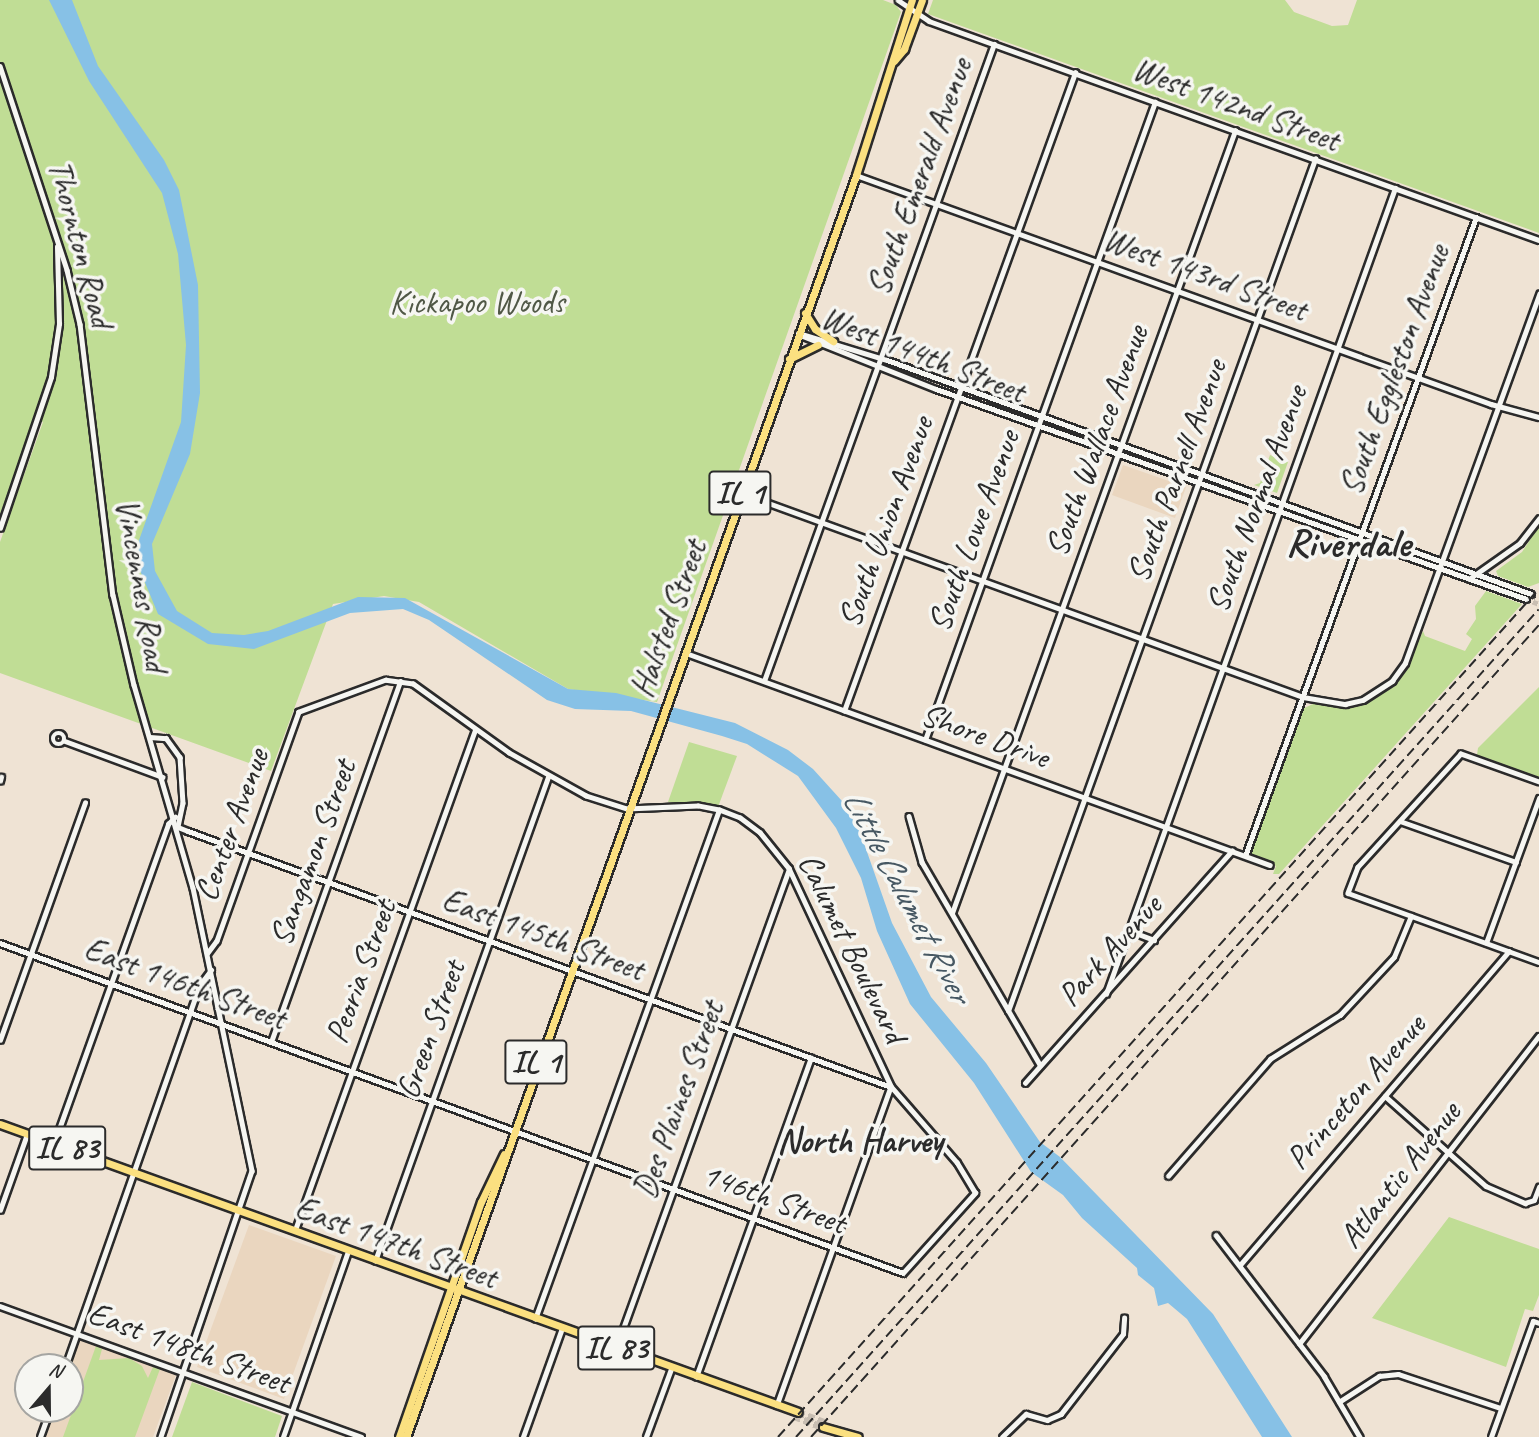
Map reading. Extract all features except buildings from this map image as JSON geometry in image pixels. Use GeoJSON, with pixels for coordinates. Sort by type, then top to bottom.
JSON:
{"type":"FeatureCollection","features":[{"type":"Feature","properties":{"kind":"main road","name":"Halsted Street"},"geometry":{"type":"LineString","coordinates":[[894,62],[904,49],[922,0]]}},
{"type":"Feature","properties":{"kind":"main road","name":"Halsted Street"},"geometry":{"type":"LineString","coordinates":[[398,1437],[450,1288],[503,1154],[856,175],[894,62],[910,4]]}},
{"type":"Feature","properties":{"kind":"main road"},"geometry":{"type":"LineString","coordinates":[[805,312],[815,330],[833,341]]}},
{"type":"Feature","properties":{"kind":"main road"},"geometry":{"type":"LineString","coordinates":[[788,359],[818,345]]}},
{"type":"Feature","properties":{"kind":"main road","name":"East 147th Street"},"geometry":{"type":"LineString","coordinates":[[0,1124],[796,1414]]}},
{"type":"Feature","properties":{"kind":"main road","name":"Halsted Street"},"geometry":{"type":"LineString","coordinates":[[406,1437],[459,1292],[503,1154]]}},
{"type":"Feature","properties":{"kind":"main road"},"geometry":{"type":"LineString","coordinates":[[825,1425],[858,1437]]}},
{"type":"Feature","properties":{"kind":"street","name":"West 142nd Street"},"geometry":{"type":"LineString","coordinates":[[898,0],[910,4],[917,13],[994,44],[1539,240]]}},
{"type":"Feature","properties":{"kind":"street","name":"South Emerald Avenue"},"geometry":{"type":"LineString","coordinates":[[764,681],[994,44]]}},
{"type":"Feature","properties":{"kind":"street","name":"Thornton Road"},"geometry":{"type":"LineString","coordinates":[[0,66],[57,239],[80,324],[93,439]]}},
{"type":"Feature","properties":{"kind":"street","name":"South Union Avenue"},"geometry":{"type":"LineString","coordinates":[[844,710],[1074,73]]}},
{"type":"Feature","properties":{"kind":"street","name":"South Lowe Avenue"},"geometry":{"type":"LineString","coordinates":[[925,740],[1155,102]]}},
{"type":"Feature","properties":{"kind":"street","name":"South Wallace Avenue"},"geometry":{"type":"LineString","coordinates":[[952,913],[1235,131]]}},
{"type":"Feature","properties":{"kind":"street","name":"South Parnell Avenue"},"geometry":{"type":"LineString","coordinates":[[1008,1012],[1315,159]]}},
{"type":"Feature","properties":{"kind":"street","name":"West 143rd Street"},"geometry":{"type":"LineString","coordinates":[[856,175],[1499,407],[1539,417]]}},
{"type":"Feature","properties":{"kind":"street","name":"South Normal Avenue"},"geometry":{"type":"LineString","coordinates":[[1105,994],[1395,188]]}},
{"type":"Feature","properties":{"kind":"street","name":"South Eggleston Avenue"},"geometry":{"type":"LineString","coordinates":[[1245,856],[1476,217]]}},
{"type":"Feature","properties":{"kind":"street"},"geometry":{"type":"LineString","coordinates":[[0,528],[51,377],[59,324],[57,239]]}},
{"type":"Feature","properties":{"kind":"street"},"geometry":{"type":"LineString","coordinates":[[740,493],[1303,697],[1345,704],[1363,699],[1392,681],[1405,663],[1539,294]]}},
{"type":"Feature","properties":{"kind":"street","name":"West 144th Street"},"geometry":{"type":"LineString","coordinates":[[798,334],[833,341],[881,358],[1442,561],[1529,596],[1467,580],[1118,455],[877,368],[818,345],[798,334]]}},
{"type":"Feature","properties":{"kind":"street","name":"Vincennes Road"},"geometry":{"type":"LineString","coordinates":[[93,439],[113,595],[150,737],[178,827],[208,953],[252,1171],[241,1213],[161,1437]]}},
{"type":"Feature","properties":{"kind":"street"},"geometry":{"type":"LineString","coordinates":[[1467,580],[1480,575],[1520,543],[1539,519]]}},
{"type":"Feature","properties":{"kind":"street","name":"Shore Drive"},"geometry":{"type":"LineString","coordinates":[[683,652],[1270,866]]}},
{"type":"Feature","properties":{"kind":"street","name":"Center Avenue"},"geometry":{"type":"LineString","coordinates":[[208,953],[299,712],[371,684],[400,681]]}},
{"type":"Feature","properties":{"kind":"street","name":"Calumet Boulevard"},"geometry":{"type":"LineString","coordinates":[[400,681],[427,690],[474,730],[548,777],[627,808],[698,806],[719,810],[740,818],[760,833],[789,869],[891,1087],[957,1163],[975,1193],[903,1273]]}},
{"type":"Feature","properties":{"kind":"street","name":"Sangamon Street"},"geometry":{"type":"LineString","coordinates":[[271,1042],[400,681]]}},
{"type":"Feature","properties":{"kind":"street","name":"Peoria Street"},"geometry":{"type":"LineString","coordinates":[[294,1232],[474,730]]}},
{"type":"Feature","properties":{"kind":"street","name":"Vincennes Road"},"geometry":{"type":"LineString","coordinates":[[150,737],[166,738],[184,768],[178,827]]}},
{"type":"Feature","properties":{"kind":"street"},"geometry":{"type":"LineString","coordinates":[[65,741],[163,777]]}},
{"type":"Feature","properties":{"kind":"street"},"geometry":{"type":"LineString","coordinates":[[1539,782],[1461,754],[1358,867],[1348,893],[1539,962]]}},
{"type":"Feature","properties":{"kind":"street","name":"Green Street"},"geometry":{"type":"LineString","coordinates":[[375,1261],[548,777]]}},
{"type":"Feature","properties":{"kind":"street"},"geometry":{"type":"LineString","coordinates":[[1486,943],[1539,797]]}},
{"type":"Feature","properties":{"kind":"street"},"geometry":{"type":"LineString","coordinates":[[0,1040],[85,803]]}},
{"type":"Feature","properties":{"kind":"street"},"geometry":{"type":"LineString","coordinates":[[535,1318],[719,810]]}},
{"type":"Feature","properties":{"kind":"street"},"geometry":{"type":"LineString","coordinates":[[909,816],[922,862],[1040,1065]]}},
{"type":"Feature","properties":{"kind":"street"},"geometry":{"type":"LineString","coordinates":[[54,1144],[168,824],[175,817]]}},
{"type":"Feature","properties":{"kind":"street"},"geometry":{"type":"LineString","coordinates":[[1400,821],[1516,862]]}},
{"type":"Feature","properties":{"kind":"street","name":"East 145th Street"},"geometry":{"type":"LineString","coordinates":[[178,827],[891,1087]]}},
{"type":"Feature","properties":{"kind":"street","name":"Park Avenue"},"geometry":{"type":"LineString","coordinates":[[1025,1083],[1232,851]]}},
{"type":"Feature","properties":{"kind":"street","name":"Des Plaines Street"},"geometry":{"type":"LineString","coordinates":[[616,1348],[789,869]]}},
{"type":"Feature","properties":{"kind":"street"},"geometry":{"type":"LineString","coordinates":[[1168,1176],[1269,1059],[1340,1015],[1394,957],[1411,916]]}},
{"type":"Feature","properties":{"kind":"street"},"geometry":{"type":"LineString","coordinates":[[1128,930],[1154,940]]}},
{"type":"Feature","properties":{"kind":"street","name":"East 146th Street"},"geometry":{"type":"LineString","coordinates":[[0,943],[432,1100]]}},
{"type":"Feature","properties":{"kind":"street","name":"Princeton Avenue"},"geometry":{"type":"LineString","coordinates":[[1240,1265],[1509,951]]}},
{"type":"Feature","properties":{"kind":"street"},"geometry":{"type":"LineString","coordinates":[[70,1353],[190,1013],[211,970]]}},
{"type":"Feature","properties":{"kind":"street","name":"Atlantic Avenue"},"geometry":{"type":"LineString","coordinates":[[1299,1344],[1539,1036]]}},
{"type":"Feature","properties":{"kind":"street"},"geometry":{"type":"LineString","coordinates":[[696,1378],[811,1058]]}},
{"type":"Feature","properties":{"kind":"street"},"geometry":{"type":"LineString","coordinates":[[776,1407],[891,1087]]}},
{"type":"Feature","properties":{"kind":"street"},"geometry":{"type":"LineString","coordinates":[[1385,1096],[1446,1155],[1486,1186],[1525,1203],[1534,1200],[1539,1187]]}},
{"type":"Feature","properties":{"kind":"street","name":"146th Street"},"geometry":{"type":"LineString","coordinates":[[432,1100],[903,1273]]}},
{"type":"Feature","properties":{"kind":"street"},"geometry":{"type":"LineString","coordinates":[[0,1210],[27,1134]]}},
{"type":"Feature","properties":{"kind":"street"},"geometry":{"type":"LineString","coordinates":[[1216,1235],[1299,1344],[1360,1437]]}},
{"type":"Feature","properties":{"kind":"street"},"geometry":{"type":"LineString","coordinates":[[283,1437],[348,1251]]}},
{"type":"Feature","properties":{"kind":"street","name":"East 148th Street"},"geometry":{"type":"LineString","coordinates":[[0,1306],[361,1437]]}},
{"type":"Feature","properties":{"kind":"street"},"geometry":{"type":"LineString","coordinates":[[1002,1437],[1026,1414],[1046,1420],[1061,1414],[1123,1334],[1124,1318]]}},
{"type":"Feature","properties":{"kind":"street"},"geometry":{"type":"LineString","coordinates":[[1491,1437],[1536,1322]]}},
{"type":"Feature","properties":{"kind":"street"},"geometry":{"type":"LineString","coordinates":[[523,1437],[562,1328]]}},
{"type":"Feature","properties":{"kind":"street"},"geometry":{"type":"LineString","coordinates":[[646,1437],[671,1368]]}},
{"type":"Feature","properties":{"kind":"street"},"geometry":{"type":"LineString","coordinates":[[1339,1402],[1379,1376],[1398,1374],[1501,1408]]}},
{"type":"Feature","properties":{"kind":"shaded area"},"geometry":{"type":"Polygon","coordinates":[[[1123,465],[1186,487],[1175,518],[1112,495],[1123,465]]]}},
{"type":"Feature","properties":{"kind":"shaded area"},"geometry":{"type":"Polygon","coordinates":[[[249,1225],[336,1256],[284,1399],[197,1367],[249,1225]]]}},
{"type":"Feature","properties":{"kind":"shaded area"},"geometry":{"type":"Polygon","coordinates":[[[80,1337],[177,1372],[153,1437],[44,1437],[49,1423],[84,1423],[84,1353],[74,1353],[80,1337]]]}},
{"type":"Feature","properties":{"kind":"green space","name":"Kickapoo Woods"},"geometry":{"type":"Polygon","coordinates":[[[0,0],[883,0],[896,5],[901,12],[657,702],[568,689],[419,602],[384,596],[333,604],[271,771],[0,673],[0,542],[43,422],[34,419],[0,515],[0,0]]]}},
{"type":"Feature","properties":{"kind":"green space"},"geometry":{"type":"Polygon","coordinates":[[[933,0],[1285,0],[1294,12],[1332,26],[1348,25],[1357,0],[1539,0],[1539,233],[928,14],[933,0]]]}},
{"type":"Feature","properties":{"kind":"green space"},"geometry":{"type":"Polygon","coordinates":[[[1270,455],[1288,462],[1277,493],[1254,485],[1260,483],[1270,455]]]}},
{"type":"Feature","properties":{"kind":"green space"},"geometry":{"type":"Polygon","coordinates":[[[1539,526],[1539,583],[1528,587],[1498,576],[1496,571],[1522,552],[1539,526]]]}},
{"type":"Feature","properties":{"kind":"green space"},"geometry":{"type":"Polygon","coordinates":[[[1486,591],[1522,604],[1279,874],[1273,874],[1276,866],[1250,856],[1302,709],[1313,704],[1359,706],[1382,694],[1405,670],[1423,631],[1425,636],[1465,651],[1472,639],[1466,634],[1476,619],[1475,606],[1486,591]]]}},
{"type":"Feature","properties":{"kind":"green space"},"geometry":{"type":"Polygon","coordinates":[[[1539,687],[1539,777],[1477,755],[1478,748],[1539,687]]]}},
{"type":"Feature","properties":{"kind":"green space"},"geometry":{"type":"Polygon","coordinates":[[[689,742],[737,756],[718,807],[668,802],[689,742]]]}},
{"type":"Feature","properties":{"kind":"green space"},"geometry":{"type":"Polygon","coordinates":[[[1449,1217],[1539,1249],[1539,1295],[1533,1311],[1525,1309],[1506,1367],[1372,1318],[1449,1217]]]}},
{"type":"Feature","properties":{"kind":"green space"},"geometry":{"type":"Polygon","coordinates":[[[96,1346],[102,1349],[99,1360],[129,1358],[142,1366],[148,1378],[153,1367],[160,1369],[135,1437],[63,1437],[68,1423],[84,1423],[84,1379],[96,1346]]]}},
{"type":"Feature","properties":{"kind":"green space"},"geometry":{"type":"Polygon","coordinates":[[[192,1382],[282,1416],[275,1437],[172,1437],[192,1382]]]}},
{"type":"Feature","properties":{"kind":"water"},"geometry":{"type":"Polygon","coordinates":[[[49,0],[72,0],[98,66],[164,160],[179,190],[198,285],[200,393],[190,454],[152,544],[155,571],[177,611],[212,633],[244,635],[268,631],[358,597],[405,598],[568,689],[616,693],[735,723],[788,750],[813,769],[842,801],[860,832],[892,923],[931,997],[986,1063],[1040,1142],[1060,1157],[1213,1314],[1292,1437],[1262,1437],[1187,1319],[1168,1303],[1158,1306],[1154,1288],[1138,1275],[1137,1268],[1082,1218],[1063,1195],[1031,1172],[974,1083],[910,1004],[877,931],[861,878],[836,828],[798,776],[747,744],[722,736],[631,711],[575,709],[547,700],[429,620],[403,609],[350,613],[254,649],[208,644],[158,614],[139,568],[138,543],[181,422],[186,345],[178,254],[162,193],[89,81],[49,0]]]}},
{"type":"Feature","properties":{"kind":"tunnel"},"geometry":{"type":"LineString","coordinates":[[1526,599],[1539,604]]}},
{"type":"Feature","properties":{"kind":"tunnel"},"geometry":{"type":"LineString","coordinates":[[798,1412],[827,1423]]}},
{"type":"Feature","properties":{"kind":"tunnel"},"geometry":{"type":"LineString","coordinates":[[794,1416],[823,1427]]}},
{"type":"Feature","properties":{"kind":"railway"},"geometry":{"type":"LineString","coordinates":[[778,1437],[1539,589]]}},
{"type":"Feature","properties":{"kind":"railway"},"geometry":{"type":"LineString","coordinates":[[796,1437],[1539,609]]}},
{"type":"Feature","properties":{"kind":"railway"},"geometry":{"type":"LineString","coordinates":[[811,1437],[1539,625]]}},
{"type":"Feature","properties":{"kind":"district","name":"Riverdale"},"geometry":{"type":"Point","coordinates":[1348,543]}},
{"type":"Feature","properties":{"kind":"district","name":"North Harvey"},"geometry":{"type":"Point","coordinates":[860,1141]}},
{"type":"Feature","properties":{"kind":"water label","name":"Little Calumet River"},"geometry":{"type":"Point","coordinates":[907,896]}}]}
